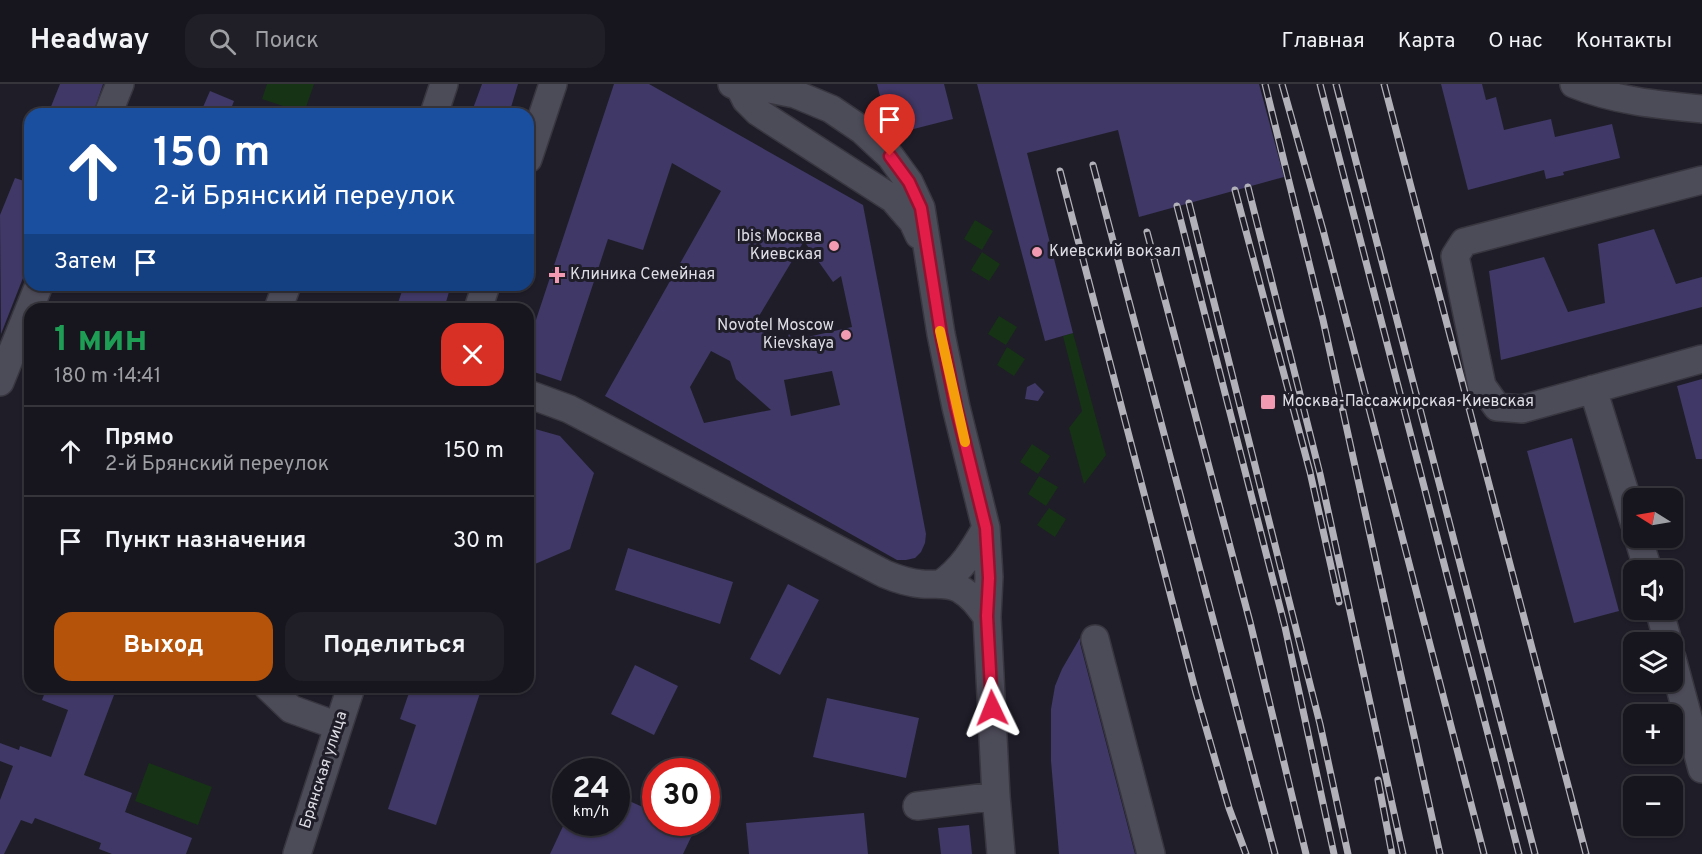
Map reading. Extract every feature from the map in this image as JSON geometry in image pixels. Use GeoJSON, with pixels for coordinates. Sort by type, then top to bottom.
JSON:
{"type":"FeatureCollection","features":[{"type":"Feature","properties":{"kind":"street"},"geometry":{"type":"LineString","coordinates":[[110,108],[120,84]]}},
{"type":"Feature","properties":{"kind":"street"},"geometry":{"type":"LineString","coordinates":[[436,108],[444,84]]}},
{"type":"Feature","properties":{"kind":"street"},"geometry":{"type":"LineString","coordinates":[[534,141],[553,84]]}},
{"type":"Feature","properties":{"kind":"street"},"geometry":{"type":"LineString","coordinates":[[1574,84],[1649,104],[1702,109]]}},
{"type":"Feature","properties":{"kind":"street"},"geometry":{"type":"LineString","coordinates":[[736,86],[795,94],[831,109],[861,130],[890,156],[904,175],[921,208],[941,334],[986,528],[989,578],[987,616],[1001,854]]}},
{"type":"Feature","properties":{"kind":"street"},"geometry":{"type":"LineString","coordinates":[[736,86],[758,112],[893,199],[913,222],[927,251]]}},
{"type":"Feature","properties":{"kind":"street"},"geometry":{"type":"LineString","coordinates":[[801,139],[811,142],[821,141],[829,136],[834,128],[831,109]]}},
{"type":"Feature","properties":{"kind":"street"},"geometry":{"type":"LineString","coordinates":[[1702,180],[1464,242],[1455,256],[1482,386],[1497,407],[1522,409],[1702,359]]}},
{"type":"Feature","properties":{"kind":"street"},"geometry":{"type":"LineString","coordinates":[[0,382],[24,322]]}},
{"type":"Feature","properties":{"kind":"street"},"geometry":{"type":"LineString","coordinates":[[1593,389],[1624,488]]}},
{"type":"Feature","properties":{"kind":"street"},"geometry":{"type":"LineString","coordinates":[[534,396],[569,409],[885,574],[902,580],[958,588],[974,599],[987,616]]}},
{"type":"Feature","properties":{"kind":"street"},"geometry":{"type":"LineString","coordinates":[[941,584],[955,574],[968,559],[986,528]]}},
{"type":"Feature","properties":{"kind":"street"},"geometry":{"type":"LineString","coordinates":[[1095,639],[1151,854]]}},
{"type":"Feature","properties":{"kind":"street"},"geometry":{"type":"LineString","coordinates":[[1681,692],[1702,769]]}},
{"type":"Feature","properties":{"kind":"street"},"geometry":{"type":"LineString","coordinates":[[274,693],[291,709],[338,726]]}},
{"type":"Feature","properties":{"kind":"street","name":"Брянская улица"},"geometry":{"type":"LineString","coordinates":[[297,854],[349,693]]}},
{"type":"Feature","properties":{"kind":"street"},"geometry":{"type":"LineString","coordinates":[[917,806],[996,796]]}},
{"type":"Feature","properties":{"kind":"green space"},"geometry":{"type":"Polygon","coordinates":[[[267,84],[314,84],[306,108],[289,108],[262,99],[267,84]]]}},
{"type":"Feature","properties":{"kind":"green space"},"geometry":{"type":"Polygon","coordinates":[[[975,220],[993,231],[982,250],[964,239],[975,220]]]}},
{"type":"Feature","properties":{"kind":"green space"},"geometry":{"type":"Polygon","coordinates":[[[982,252],[1000,264],[989,281],[971,270],[982,252]]]}},
{"type":"Feature","properties":{"kind":"green space"},"geometry":{"type":"Polygon","coordinates":[[[999,316],[1017,327],[1006,345],[988,334],[999,316]]]}},
{"type":"Feature","properties":{"kind":"green space"},"geometry":{"type":"Polygon","coordinates":[[[1073,333],[1106,455],[1084,484],[1069,428],[1082,411],[1063,336],[1073,333]]]}},
{"type":"Feature","properties":{"kind":"green space"},"geometry":{"type":"Polygon","coordinates":[[[1007,347],[1025,359],[1014,376],[997,365],[1007,347]]]}},
{"type":"Feature","properties":{"kind":"green space"},"geometry":{"type":"Polygon","coordinates":[[[1032,444],[1050,456],[1038,474],[1020,462],[1032,444]]]}},
{"type":"Feature","properties":{"kind":"green space"},"geometry":{"type":"Polygon","coordinates":[[[1039,476],[1058,487],[1046,506],[1028,494],[1039,476]]]}},
{"type":"Feature","properties":{"kind":"green space"},"geometry":{"type":"Polygon","coordinates":[[[1049,508],[1066,519],[1055,537],[1037,525],[1049,508]]]}},
{"type":"Feature","properties":{"kind":"green space"},"geometry":{"type":"Polygon","coordinates":[[[149,763],[212,787],[198,825],[135,801],[149,763]]]}},
{"type":"Feature","properties":{"kind":"building"},"geometry":{"type":"Polygon","coordinates":[[[60,84],[103,84],[95,108],[50,108],[60,84]]]}},
{"type":"Feature","properties":{"kind":"building"},"geometry":{"type":"Polygon","coordinates":[[[482,84],[518,84],[511,108],[473,108],[482,84]]]}},
{"type":"Feature","properties":{"kind":"building"},"geometry":{"type":"Polygon","coordinates":[[[614,84],[649,84],[863,205],[926,534],[921,552],[915,558],[897,560],[605,396],[721,191],[672,163],[643,250],[608,239],[561,381],[534,372],[534,326],[614,84]],[[804,241],[753,326],[784,345],[789,334],[794,340],[852,327],[841,276],[833,282],[804,241]],[[711,351],[690,387],[704,423],[771,410],[736,379],[730,361],[711,351]],[[832,371],[784,380],[791,416],[840,405],[832,371]]]}},
{"type":"Feature","properties":{"kind":"building"},"geometry":{"type":"Polygon","coordinates":[[[877,84],[944,84],[953,119],[890,135],[877,84]]]}},
{"type":"Feature","properties":{"kind":"building"},"geometry":{"type":"Polygon","coordinates":[[[977,84],[1259,84],[1284,177],[1139,217],[1118,130],[1027,153],[1073,333],[1045,341],[977,84]]]}},
{"type":"Feature","properties":{"kind":"building"},"geometry":{"type":"Polygon","coordinates":[[[1441,84],[1482,84],[1486,100],[1496,97],[1504,130],[1551,119],[1555,137],[1612,124],[1620,158],[1563,172],[1564,175],[1546,179],[1544,170],[1468,190],[1441,84]]]}},
{"type":"Feature","properties":{"kind":"building"},"geometry":{"type":"Polygon","coordinates":[[[210,91],[234,101],[231,108],[203,108],[210,91]]]}},
{"type":"Feature","properties":{"kind":"building"},"geometry":{"type":"Polygon","coordinates":[[[15,178],[24,181],[24,275],[1,334],[0,215],[15,178]]]}},
{"type":"Feature","properties":{"kind":"building"},"geometry":{"type":"Polygon","coordinates":[[[1654,229],[1676,284],[1702,277],[1702,307],[1501,360],[1489,271],[1544,257],[1568,312],[1605,303],[1598,244],[1654,229]]]}},
{"type":"Feature","properties":{"kind":"building"},"geometry":{"type":"Polygon","coordinates":[[[402,291],[449,291],[446,303],[398,303],[402,291]]]}},
{"type":"Feature","properties":{"kind":"building"},"geometry":{"type":"Polygon","coordinates":[[[1702,379],[1702,459],[1696,459],[1677,386],[1702,379]]]}},
{"type":"Feature","properties":{"kind":"building"},"geometry":{"type":"Polygon","coordinates":[[[1035,383],[1044,392],[1038,401],[1025,399],[1027,387],[1035,383]]]}},
{"type":"Feature","properties":{"kind":"building"},"geometry":{"type":"Polygon","coordinates":[[[534,429],[560,436],[594,473],[570,549],[534,564],[534,429]]]}},
{"type":"Feature","properties":{"kind":"building"},"geometry":{"type":"Polygon","coordinates":[[[1572,438],[1619,611],[1574,623],[1527,451],[1572,438]]]}},
{"type":"Feature","properties":{"kind":"building"},"geometry":{"type":"Polygon","coordinates":[[[628,548],[733,582],[720,624],[615,590],[628,548]]]}},
{"type":"Feature","properties":{"kind":"building"},"geometry":{"type":"Polygon","coordinates":[[[788,584],[819,600],[780,675],[750,659],[788,584]]]}},
{"type":"Feature","properties":{"kind":"building"},"geometry":{"type":"Polygon","coordinates":[[[1080,638],[1135,854],[1059,854],[1051,761],[1051,709],[1055,686],[1080,638]]]}},
{"type":"Feature","properties":{"kind":"building"},"geometry":{"type":"Polygon","coordinates":[[[635,665],[678,686],[654,735],[611,714],[635,665]]]}},
{"type":"Feature","properties":{"kind":"building"},"geometry":{"type":"Polygon","coordinates":[[[45,693],[115,693],[84,775],[132,793],[125,812],[192,838],[186,854],[112,854],[99,849],[101,843],[35,818],[32,824],[21,820],[4,854],[0,854],[0,800],[13,766],[0,761],[0,743],[19,750],[20,746],[51,757],[68,710],[42,700],[45,693]]]}},
{"type":"Feature","properties":{"kind":"building"},"geometry":{"type":"Polygon","coordinates":[[[409,693],[480,693],[436,825],[388,809],[416,725],[400,719],[409,693]]]}},
{"type":"Feature","properties":{"kind":"building"},"geometry":{"type":"Polygon","coordinates":[[[827,698],[919,718],[906,778],[813,757],[827,698]]]}},
{"type":"Feature","properties":{"kind":"building"},"geometry":{"type":"Polygon","coordinates":[[[630,801],[642,807],[642,836],[692,836],[683,854],[550,854],[558,836],[630,836],[630,801]]]}},
{"type":"Feature","properties":{"kind":"building"},"geometry":{"type":"Polygon","coordinates":[[[864,813],[868,854],[749,854],[746,823],[864,813]]]}},
{"type":"Feature","properties":{"kind":"building"},"geometry":{"type":"Polygon","coordinates":[[[969,825],[972,854],[941,854],[938,828],[969,825]]]}},
{"type":"Feature","properties":{"kind":"railway"},"geometry":{"type":"LineString","coordinates":[[1265,84],[1323,320],[1440,854]]}},
{"type":"Feature","properties":{"kind":"railway"},"geometry":{"type":"LineString","coordinates":[[1282,84],[1323,230],[1484,854]]}},
{"type":"Feature","properties":{"kind":"railway"},"geometry":{"type":"LineString","coordinates":[[1320,84],[1519,854]]}},
{"type":"Feature","properties":{"kind":"railway"},"geometry":{"type":"LineString","coordinates":[[1336,84],[1535,854]]}},
{"type":"Feature","properties":{"kind":"railway"},"geometry":{"type":"LineString","coordinates":[[1384,84],[1586,854]]}},
{"type":"Feature","properties":{"kind":"railway"},"geometry":{"type":"LineString","coordinates":[[1093,165],[1275,854]]}},
{"type":"Feature","properties":{"kind":"railway"},"geometry":{"type":"LineString","coordinates":[[1060,171],[1196,693],[1229,808],[1246,854]]}},
{"type":"Feature","properties":{"kind":"railway"},"geometry":{"type":"LineString","coordinates":[[1248,187],[1320,474],[1403,854]]}},
{"type":"Feature","properties":{"kind":"railway"},"geometry":{"type":"LineString","coordinates":[[1235,190],[1310,472],[1339,602]]}},
{"type":"Feature","properties":{"kind":"railway"},"geometry":{"type":"LineString","coordinates":[[1189,203],[1320,724],[1348,854]]}},
{"type":"Feature","properties":{"kind":"railway"},"geometry":{"type":"LineString","coordinates":[[1177,206],[1285,627],[1334,854]]}},
{"type":"Feature","properties":{"kind":"railway"},"geometry":{"type":"LineString","coordinates":[[1147,232],[1250,622],[1306,854]]}},
{"type":"Feature","properties":{"kind":"railway"},"geometry":{"type":"LineString","coordinates":[[1378,780],[1392,854]]}},
{"type":"Feature","properties":{"kind":"slow traffic"},"geometry":{"type":"LineString","coordinates":[[940,331],[965,442]]}},
{"type":"Feature","properties":{"kind":"place","name":"Ibis Москва Киевская"},"geometry":{"type":"Point","coordinates":[834,246]}},
{"type":"Feature","properties":{"kind":"place","name":"Киевский вокзал"},"geometry":{"type":"Point","coordinates":[1037,252]}},
{"type":"Feature","properties":{"kind":"place","name":"Клиника Семейная"},"geometry":{"type":"Point","coordinates":[557,275]}},
{"type":"Feature","properties":{"kind":"place","name":"Novotel Moscow Kievskaya"},"geometry":{"type":"Point","coordinates":[846,335]}},
{"type":"Feature","properties":{"kind":"place","name":"Москва-Пассажирская-Киевская"},"geometry":{"type":"Point","coordinates":[1268,402]}},
{"type":"Feature","properties":{"kind":"route"},"geometry":{"type":"LineString","coordinates":[[890,156],[909,182],[921,208],[941,334],[956,407],[986,528],[989,578],[987,616],[992,708]]}}]}
